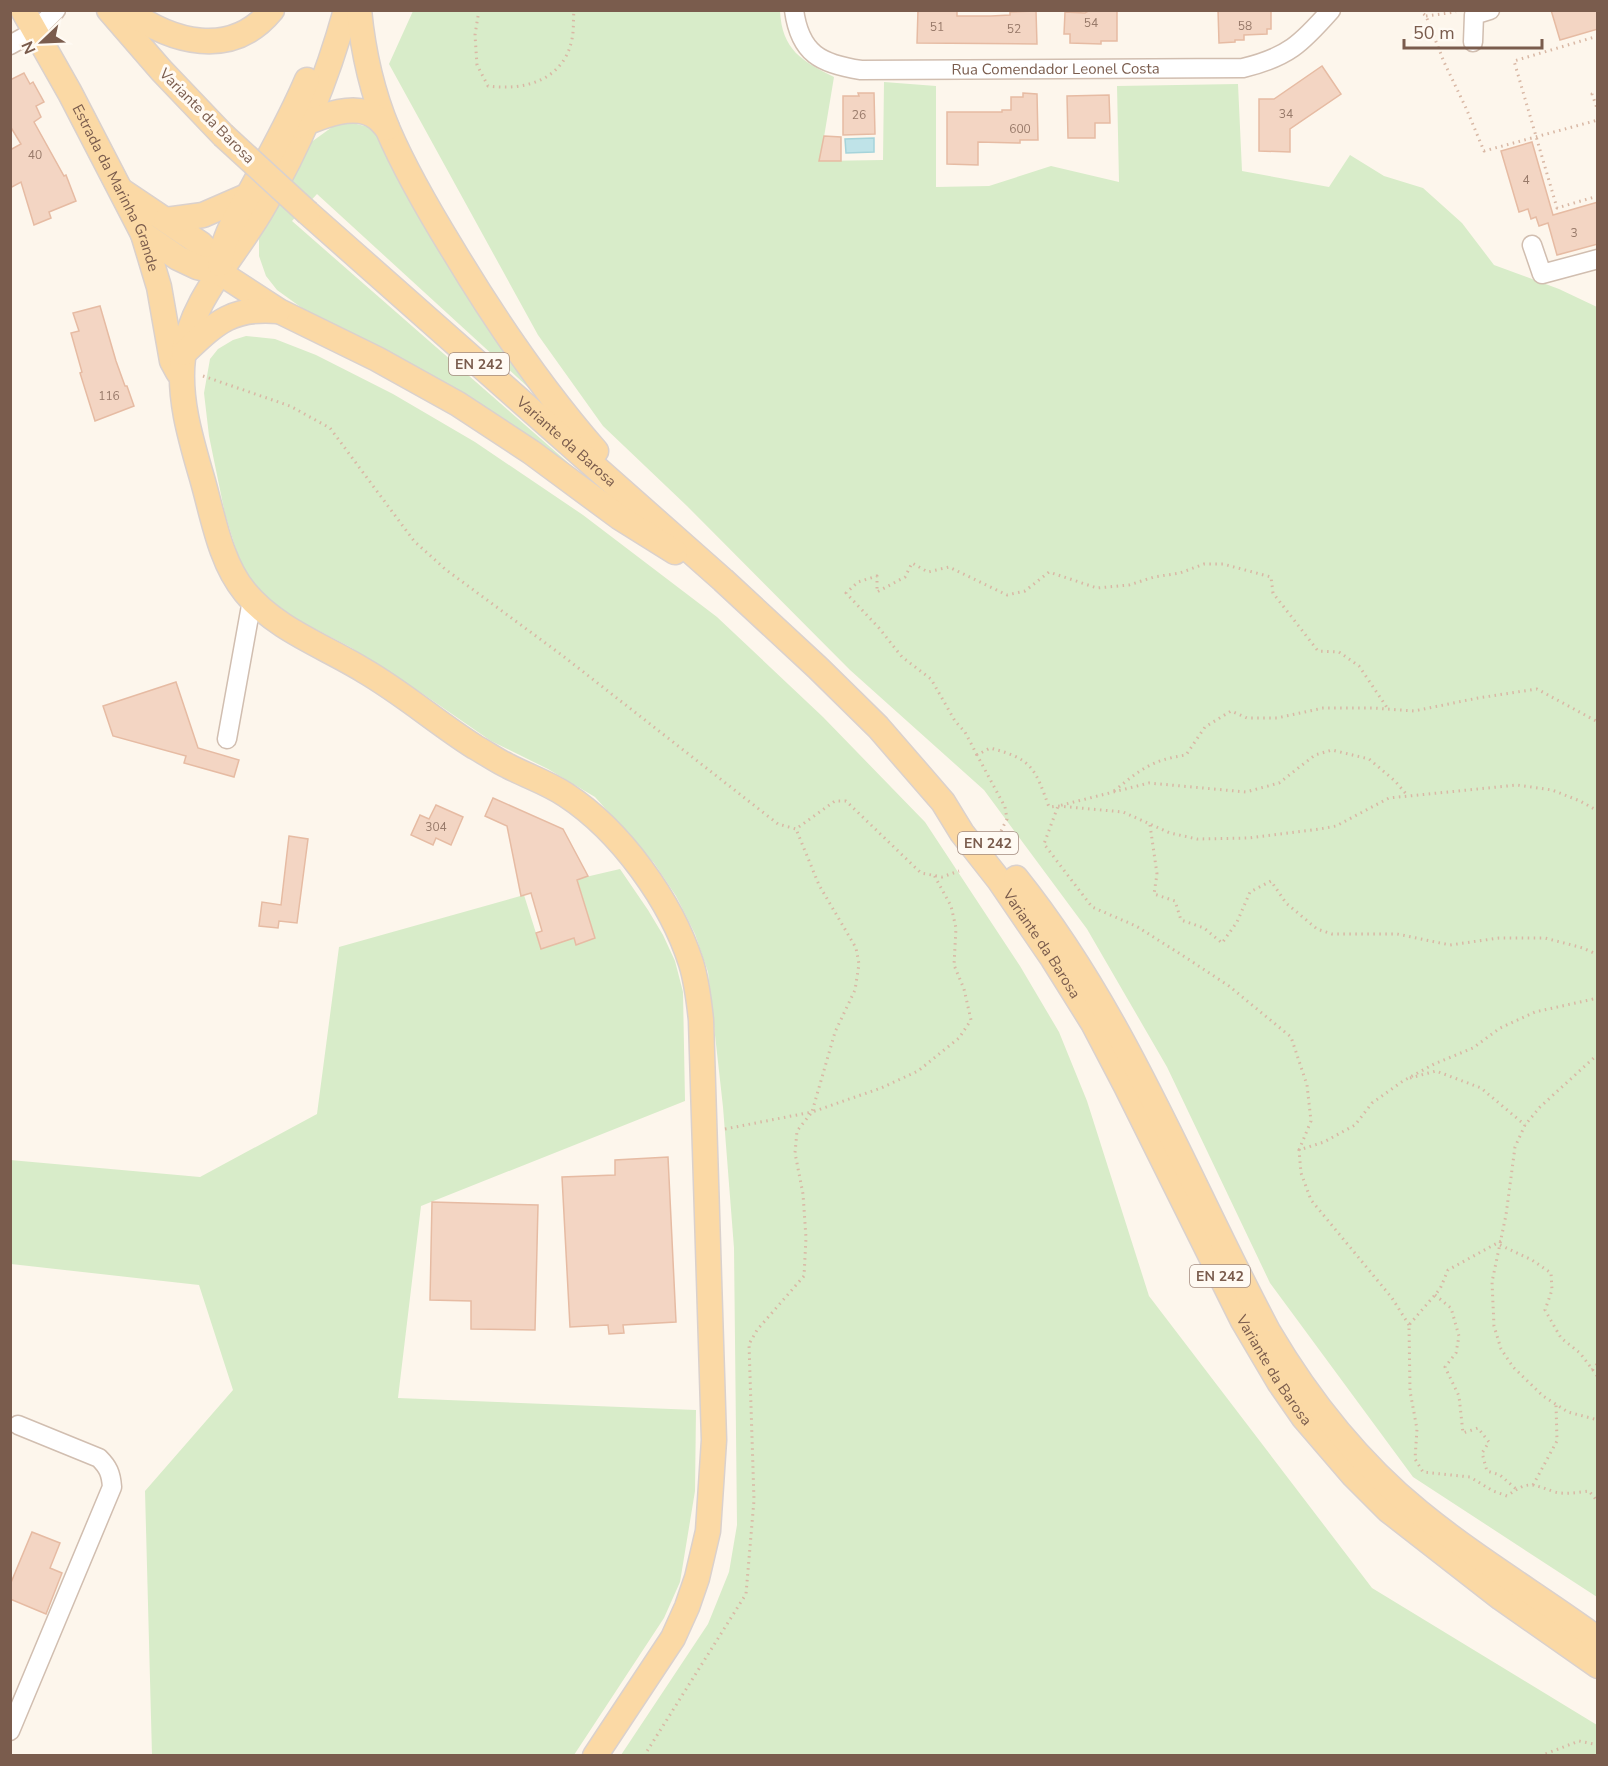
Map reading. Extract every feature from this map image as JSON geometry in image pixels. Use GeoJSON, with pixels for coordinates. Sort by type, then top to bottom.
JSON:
{"type":"FeatureCollection","features":[{"type":"Feature","properties":{"kind":"main road","name":"Variante da Barosa"},"geometry":{"type":"LineString","coordinates":[[109,10],[161,70],[223,135],[723,580],[878,727],[943,802],[962,833],[999,880],[1093,1023],[1247,1328],[1279,1382],[1304,1418],[1353,1475],[1388,1510],[1501,1598],[1598,1666]]}},
{"type":"Feature","properties":{"kind":"main road"},"geometry":{"type":"LineString","coordinates":[[127,10],[166,34],[189,40],[211,41],[242,34],[260,23],[272,10]]}},
{"type":"Feature","properties":{"kind":"main road"},"geometry":{"type":"LineString","coordinates":[[219,272],[222,247],[233,222],[278,141],[310,73],[328,10]]}},
{"type":"Feature","properties":{"kind":"main road"},"geometry":{"type":"LineString","coordinates":[[346,10],[327,73],[307,122],[264,207],[238,248],[219,272],[197,312],[189,331],[182,365],[195,453],[216,526],[235,577],[252,600],[284,625],[382,681],[459,737],[486,754],[566,795],[601,822],[640,868],[663,904],[691,963],[701,1020],[705,1133],[714,1440],[708,1531],[697,1578],[673,1638],[595,1755]]}},
{"type":"Feature","properties":{"kind":"main road"},"geometry":{"type":"LineString","coordinates":[[358,10],[368,67],[387,129],[426,206],[506,333],[576,427],[649,515]]}},
{"type":"Feature","properties":{"kind":"main road","name":"Estrada da Marinha Grande"},"geometry":{"type":"LineString","coordinates":[[29,20],[70,93],[143,234],[159,287],[172,361],[182,365]]}},
{"type":"Feature","properties":{"kind":"main road"},"geometry":{"type":"LineString","coordinates":[[278,141],[291,129],[335,113],[362,112],[376,117],[387,129]]}},
{"type":"Feature","properties":{"kind":"main road"},"geometry":{"type":"LineString","coordinates":[[120,190],[201,244],[208,251],[219,272]]}},
{"type":"Feature","properties":{"kind":"main road"},"geometry":{"type":"LineString","coordinates":[[166,219],[203,215],[249,195]]}},
{"type":"Feature","properties":{"kind":"main road"},"geometry":{"type":"LineString","coordinates":[[143,234],[178,258],[197,267],[219,272],[279,311],[377,359],[482,419],[619,517],[723,580]]}},
{"type":"Feature","properties":{"kind":"main road"},"geometry":{"type":"LineString","coordinates":[[182,365],[217,324],[234,315],[252,310],[279,311]]}},
{"type":"Feature","properties":{"kind":"main road","name":"Variante da Barosa"},"geometry":{"type":"LineString","coordinates":[[943,802],[970,823],[992,847],[1048,920],[1077,964],[1138,1071],[1268,1331],[1293,1372],[1320,1408],[1366,1463],[1419,1512],[1598,1639]]}},
{"type":"Feature","properties":{"kind":"street"},"geometry":{"type":"LineString","coordinates":[[10,45],[29,20],[56,10]]}},
{"type":"Feature","properties":{"kind":"street","name":"Rua Comendador Leonel Costa"},"geometry":{"type":"LineString","coordinates":[[794,10],[801,39],[811,52],[825,63],[861,70],[1243,68],[1265,63],[1287,53],[1308,37],[1331,10]]}},
{"type":"Feature","properties":{"kind":"street"},"geometry":{"type":"LineString","coordinates":[[1473,42],[1482,13]]}},
{"type":"Feature","properties":{"kind":"street"},"geometry":{"type":"LineString","coordinates":[[1532,245],[1542,274],[1598,259]]}},
{"type":"Feature","properties":{"kind":"street"},"geometry":{"type":"LineString","coordinates":[[226,739],[252,600]]}},
{"type":"Feature","properties":{"kind":"street"},"geometry":{"type":"LineString","coordinates":[[10,1731],[112,1487],[108,1466],[99,1458],[18,1425]]}},
{"type":"Feature","properties":{"kind":"path"},"geometry":{"type":"LineString","coordinates":[[479,10],[475,35],[477,65],[488,86],[507,88],[536,83],[551,75],[566,58],[572,38],[573,10]]}},
{"type":"Feature","properties":{"kind":"path"},"geometry":{"type":"LineString","coordinates":[[1419,10],[1426,16],[1484,151],[1598,120]]}},
{"type":"Feature","properties":{"kind":"path"},"geometry":{"type":"LineString","coordinates":[[1426,16],[1464,11],[1482,13]]}},
{"type":"Feature","properties":{"kind":"path"},"geometry":{"type":"LineString","coordinates":[[1598,36],[1514,61],[1557,208],[1598,196]]}},
{"type":"Feature","properties":{"kind":"path"},"geometry":{"type":"LineString","coordinates":[[1598,92],[1592,94],[1598,111]]}},
{"type":"Feature","properties":{"kind":"path"},"geometry":{"type":"LineString","coordinates":[[182,365],[290,406],[330,428],[414,541],[445,568],[563,656],[755,807],[778,824],[796,829]]}},
{"type":"Feature","properties":{"kind":"path"},"geometry":{"type":"LineString","coordinates":[[1001,831],[1007,819],[1005,807],[965,732],[955,721],[931,679],[902,657],[846,593],[858,582],[877,576],[877,592],[905,577],[912,563],[928,573],[949,567],[1007,595],[1025,591],[1048,572],[1097,588],[1129,585],[1154,577],[1180,573],[1204,564],[1223,564],[1270,577],[1273,593],[1318,651],[1339,652],[1359,666],[1388,710]]}},
{"type":"Feature","properties":{"kind":"path"},"geometry":{"type":"LineString","coordinates":[[1114,792],[1139,771],[1163,758],[1186,755],[1204,728],[1231,711],[1247,718],[1277,718],[1323,708],[1414,711],[1537,689],[1598,722]]}},
{"type":"Feature","properties":{"kind":"path"},"geometry":{"type":"LineString","coordinates":[[977,755],[990,748],[1020,758],[1035,772],[1049,807],[1149,783],[1246,792],[1279,783],[1315,755],[1332,750],[1369,759],[1395,781],[1407,795]]}},
{"type":"Feature","properties":{"kind":"path"},"geometry":{"type":"LineString","coordinates":[[1058,806],[1123,812],[1170,833],[1197,839],[1249,838],[1336,826],[1389,798],[1517,785],[1552,790],[1598,811]]}},
{"type":"Feature","properties":{"kind":"path"},"geometry":{"type":"LineString","coordinates":[[796,829],[834,801],[846,801],[921,873],[942,877],[959,871]]}},
{"type":"Feature","properties":{"kind":"path"},"geometry":{"type":"LineString","coordinates":[[1058,806],[1044,843],[1092,907],[1136,926],[1185,957],[1229,986],[1291,1037],[1307,1085],[1311,1121],[1299,1150],[1301,1173],[1311,1200],[1392,1298],[1409,1325],[1410,1391],[1417,1429],[1415,1460],[1423,1472],[1470,1477],[1493,1491],[1507,1496],[1521,1485],[1533,1485],[1557,1492],[1589,1491],[1598,1502]]}},
{"type":"Feature","properties":{"kind":"path"},"geometry":{"type":"LineString","coordinates":[[1150,824],[1157,874],[1154,894],[1175,901],[1181,920],[1204,928],[1222,943],[1237,922],[1250,892],[1271,880],[1286,903],[1317,929],[1332,934],[1397,934],[1450,945],[1499,938],[1545,938],[1583,948],[1598,955]]}},
{"type":"Feature","properties":{"kind":"path"},"geometry":{"type":"LineString","coordinates":[[644,1755],[746,1594],[754,1500],[749,1344],[757,1330],[804,1276],[806,1238],[803,1194],[795,1153],[797,1131],[812,1112],[835,1032],[855,990],[859,964],[856,948],[819,885],[796,829]]}},
{"type":"Feature","properties":{"kind":"path"},"geometry":{"type":"LineString","coordinates":[[705,1133],[812,1112],[881,1088],[918,1071],[959,1038],[971,1020],[964,989],[954,965],[956,928],[951,906],[934,875]]}},
{"type":"Feature","properties":{"kind":"path"},"geometry":{"type":"LineString","coordinates":[[1299,1150],[1324,1142],[1355,1125],[1372,1103],[1402,1081],[1434,1064],[1473,1048],[1500,1028],[1536,1012],[1598,998]]}},
{"type":"Feature","properties":{"kind":"path"},"geometry":{"type":"LineString","coordinates":[[1598,1054],[1540,1107],[1525,1125],[1515,1147],[1506,1215],[1492,1282],[1494,1326],[1501,1349],[1513,1367],[1543,1396],[1568,1412],[1598,1420]]}},
{"type":"Feature","properties":{"kind":"path"},"geometry":{"type":"LineString","coordinates":[[1402,1081],[1436,1071],[1445,1074],[1481,1088],[1525,1125]]}},
{"type":"Feature","properties":{"kind":"path"},"geometry":{"type":"LineString","coordinates":[[1409,1325],[1435,1295],[1448,1270],[1500,1243]]}},
{"type":"Feature","properties":{"kind":"path"},"geometry":{"type":"LineString","coordinates":[[1500,1243],[1551,1273],[1552,1290],[1545,1310],[1561,1338],[1580,1353],[1598,1377]]}},
{"type":"Feature","properties":{"kind":"path"},"geometry":{"type":"LineString","coordinates":[[1435,1295],[1451,1308],[1459,1336],[1456,1353],[1445,1367],[1459,1396],[1463,1433],[1478,1428],[1489,1442],[1482,1454],[1487,1471],[1500,1475],[1516,1489]]}},
{"type":"Feature","properties":{"kind":"path"},"geometry":{"type":"LineString","coordinates":[[1592,1370],[1598,1363]]}},
{"type":"Feature","properties":{"kind":"path"},"geometry":{"type":"LineString","coordinates":[[1533,1485],[1557,1441],[1556,1404]]}},
{"type":"Feature","properties":{"kind":"path"},"geometry":{"type":"LineString","coordinates":[[1540,1755],[1579,1741],[1598,1745]]}},
{"type":"Feature","properties":{"kind":"green space"},"geometry":{"type":"Polygon","coordinates":[[[413,11],[780,11],[785,36],[796,53],[834,77],[820,161],[883,160],[884,82],[936,86],[936,187],[989,186],[1051,166],[1119,182],[1117,86],[1238,84],[1242,171],[1329,187],[1350,155],[1384,176],[1423,188],[1462,223],[1494,265],[1559,289],[1597,307],[1597,1597],[1413,1477],[1270,1283],[1167,1067],[1087,929],[984,790],[850,670],[687,506],[603,426],[538,335],[389,64],[413,11]]]}},
{"type":"Feature","properties":{"kind":"green space"},"geometry":{"type":"Polygon","coordinates":[[[348,122],[369,127],[376,134],[446,254],[542,400],[317,194],[292,221],[573,467],[570,472],[420,375],[302,308],[277,290],[266,276],[259,256],[259,230],[310,143],[335,125],[348,122]]]}},
{"type":"Feature","properties":{"kind":"green space"},"geometry":{"type":"Polygon","coordinates":[[[246,336],[275,339],[316,355],[393,394],[475,442],[583,515],[717,617],[823,717],[925,822],[1020,966],[1059,1032],[1087,1101],[1149,1296],[1372,1588],[1597,1725],[1597,1755],[621,1755],[708,1624],[729,1572],[737,1525],[734,1248],[723,1107],[708,972],[695,934],[676,896],[654,863],[595,797],[548,769],[491,741],[350,647],[292,617],[262,595],[238,556],[225,514],[209,436],[204,393],[210,359],[218,349],[233,340],[246,336]]]}},
{"type":"Feature","properties":{"kind":"green space"},"geometry":{"type":"Polygon","coordinates":[[[620,869],[663,935],[675,961],[683,992],[685,1101],[421,1206],[398,1398],[696,1410],[695,1491],[680,1582],[664,1618],[574,1755],[152,1755],[145,1491],[233,1390],[199,1285],[11,1264],[10,1160],[200,1177],[317,1114],[339,947],[524,895],[541,949],[574,938],[576,944],[595,938],[577,879],[620,869]]]}},
{"type":"Feature","properties":{"kind":"water"},"geometry":{"type":"Polygon","coordinates":[[[874,138],[874,152],[846,153],[845,139],[874,138]]]}},
{"type":"Feature","properties":{"kind":"building"},"geometry":{"type":"Polygon","coordinates":[[[918,10],[957,10],[957,16],[1010,15],[1010,12],[1036,11],[1037,44],[917,43],[918,10]]]}},
{"type":"Feature","properties":{"kind":"building"},"geometry":{"type":"Polygon","coordinates":[[[1090,10],[1117,11],[1117,41],[1101,41],[1101,44],[1070,43],[1070,34],[1064,34],[1065,12],[1085,13],[1090,10]]]}},
{"type":"Feature","properties":{"kind":"building"},"geometry":{"type":"Polygon","coordinates":[[[1218,10],[1271,10],[1271,29],[1267,29],[1267,34],[1244,35],[1244,40],[1219,43],[1218,10]]]}},
{"type":"Feature","properties":{"kind":"building"},"geometry":{"type":"Polygon","coordinates":[[[1551,10],[1598,10],[1598,29],[1560,40],[1551,10]]]}},
{"type":"Feature","properties":{"kind":"building"},"geometry":{"type":"Polygon","coordinates":[[[1322,66],[1341,94],[1290,129],[1290,152],[1259,151],[1259,99],[1274,99],[1322,66]]]}},
{"type":"Feature","properties":{"kind":"building"},"geometry":{"type":"Polygon","coordinates":[[[24,73],[30,84],[33,82],[44,102],[36,106],[41,117],[34,122],[64,176],[66,175],[76,201],[49,212],[51,218],[34,225],[21,182],[10,188],[10,150],[21,144],[10,126],[10,80],[24,73]]]}},
{"type":"Feature","properties":{"kind":"building"},"geometry":{"type":"Polygon","coordinates":[[[858,93],[874,93],[875,134],[843,135],[843,96],[859,96],[858,93]]]}},
{"type":"Feature","properties":{"kind":"building"},"geometry":{"type":"Polygon","coordinates":[[[1023,93],[1037,94],[1038,140],[1020,140],[1020,143],[978,142],[978,165],[947,164],[947,112],[1011,110],[1011,97],[1023,97],[1023,93]]]}},
{"type":"Feature","properties":{"kind":"building"},"geometry":{"type":"Polygon","coordinates":[[[1109,95],[1110,123],[1095,123],[1095,138],[1068,138],[1067,96],[1109,95]]]}},
{"type":"Feature","properties":{"kind":"building"},"geometry":{"type":"Polygon","coordinates":[[[824,136],[841,137],[841,161],[819,161],[824,136]]]}},
{"type":"Feature","properties":{"kind":"building"},"geometry":{"type":"Polygon","coordinates":[[[1532,142],[1553,215],[1598,202],[1598,244],[1557,255],[1548,223],[1539,226],[1536,217],[1531,219],[1528,209],[1519,212],[1501,151],[1532,142]]]}},
{"type":"Feature","properties":{"kind":"building"},"geometry":{"type":"Polygon","coordinates":[[[100,306],[116,361],[134,406],[95,421],[80,373],[82,372],[71,333],[79,331],[73,313],[100,306]]]}},
{"type":"Feature","properties":{"kind":"building"},"geometry":{"type":"Polygon","coordinates":[[[176,682],[198,748],[239,760],[234,777],[184,763],[186,756],[113,736],[103,706],[176,682]]]}},
{"type":"Feature","properties":{"kind":"building"},"geometry":{"type":"Polygon","coordinates":[[[493,798],[563,829],[588,876],[577,880],[595,938],[576,945],[574,938],[541,949],[536,933],[542,931],[531,893],[521,896],[507,826],[485,816],[493,798]]]}},
{"type":"Feature","properties":{"kind":"building"},"geometry":{"type":"Polygon","coordinates":[[[436,805],[463,817],[451,845],[436,838],[433,845],[411,835],[420,815],[429,819],[436,805]]]}},
{"type":"Feature","properties":{"kind":"building"},"geometry":{"type":"Polygon","coordinates":[[[289,836],[308,839],[297,923],[279,921],[278,928],[259,926],[262,902],[281,905],[289,836]]]}},
{"type":"Feature","properties":{"kind":"building"},"geometry":{"type":"Polygon","coordinates":[[[668,1157],[676,1322],[623,1325],[624,1333],[609,1334],[608,1325],[570,1327],[562,1177],[615,1175],[615,1160],[668,1157]]]}},
{"type":"Feature","properties":{"kind":"building"},"geometry":{"type":"Polygon","coordinates":[[[432,1202],[538,1205],[535,1330],[471,1329],[471,1301],[430,1300],[432,1202]]]}},
{"type":"Feature","properties":{"kind":"building"},"geometry":{"type":"Polygon","coordinates":[[[32,1532],[60,1543],[50,1568],[62,1573],[46,1614],[10,1599],[10,1585],[32,1532]]]}}]}
